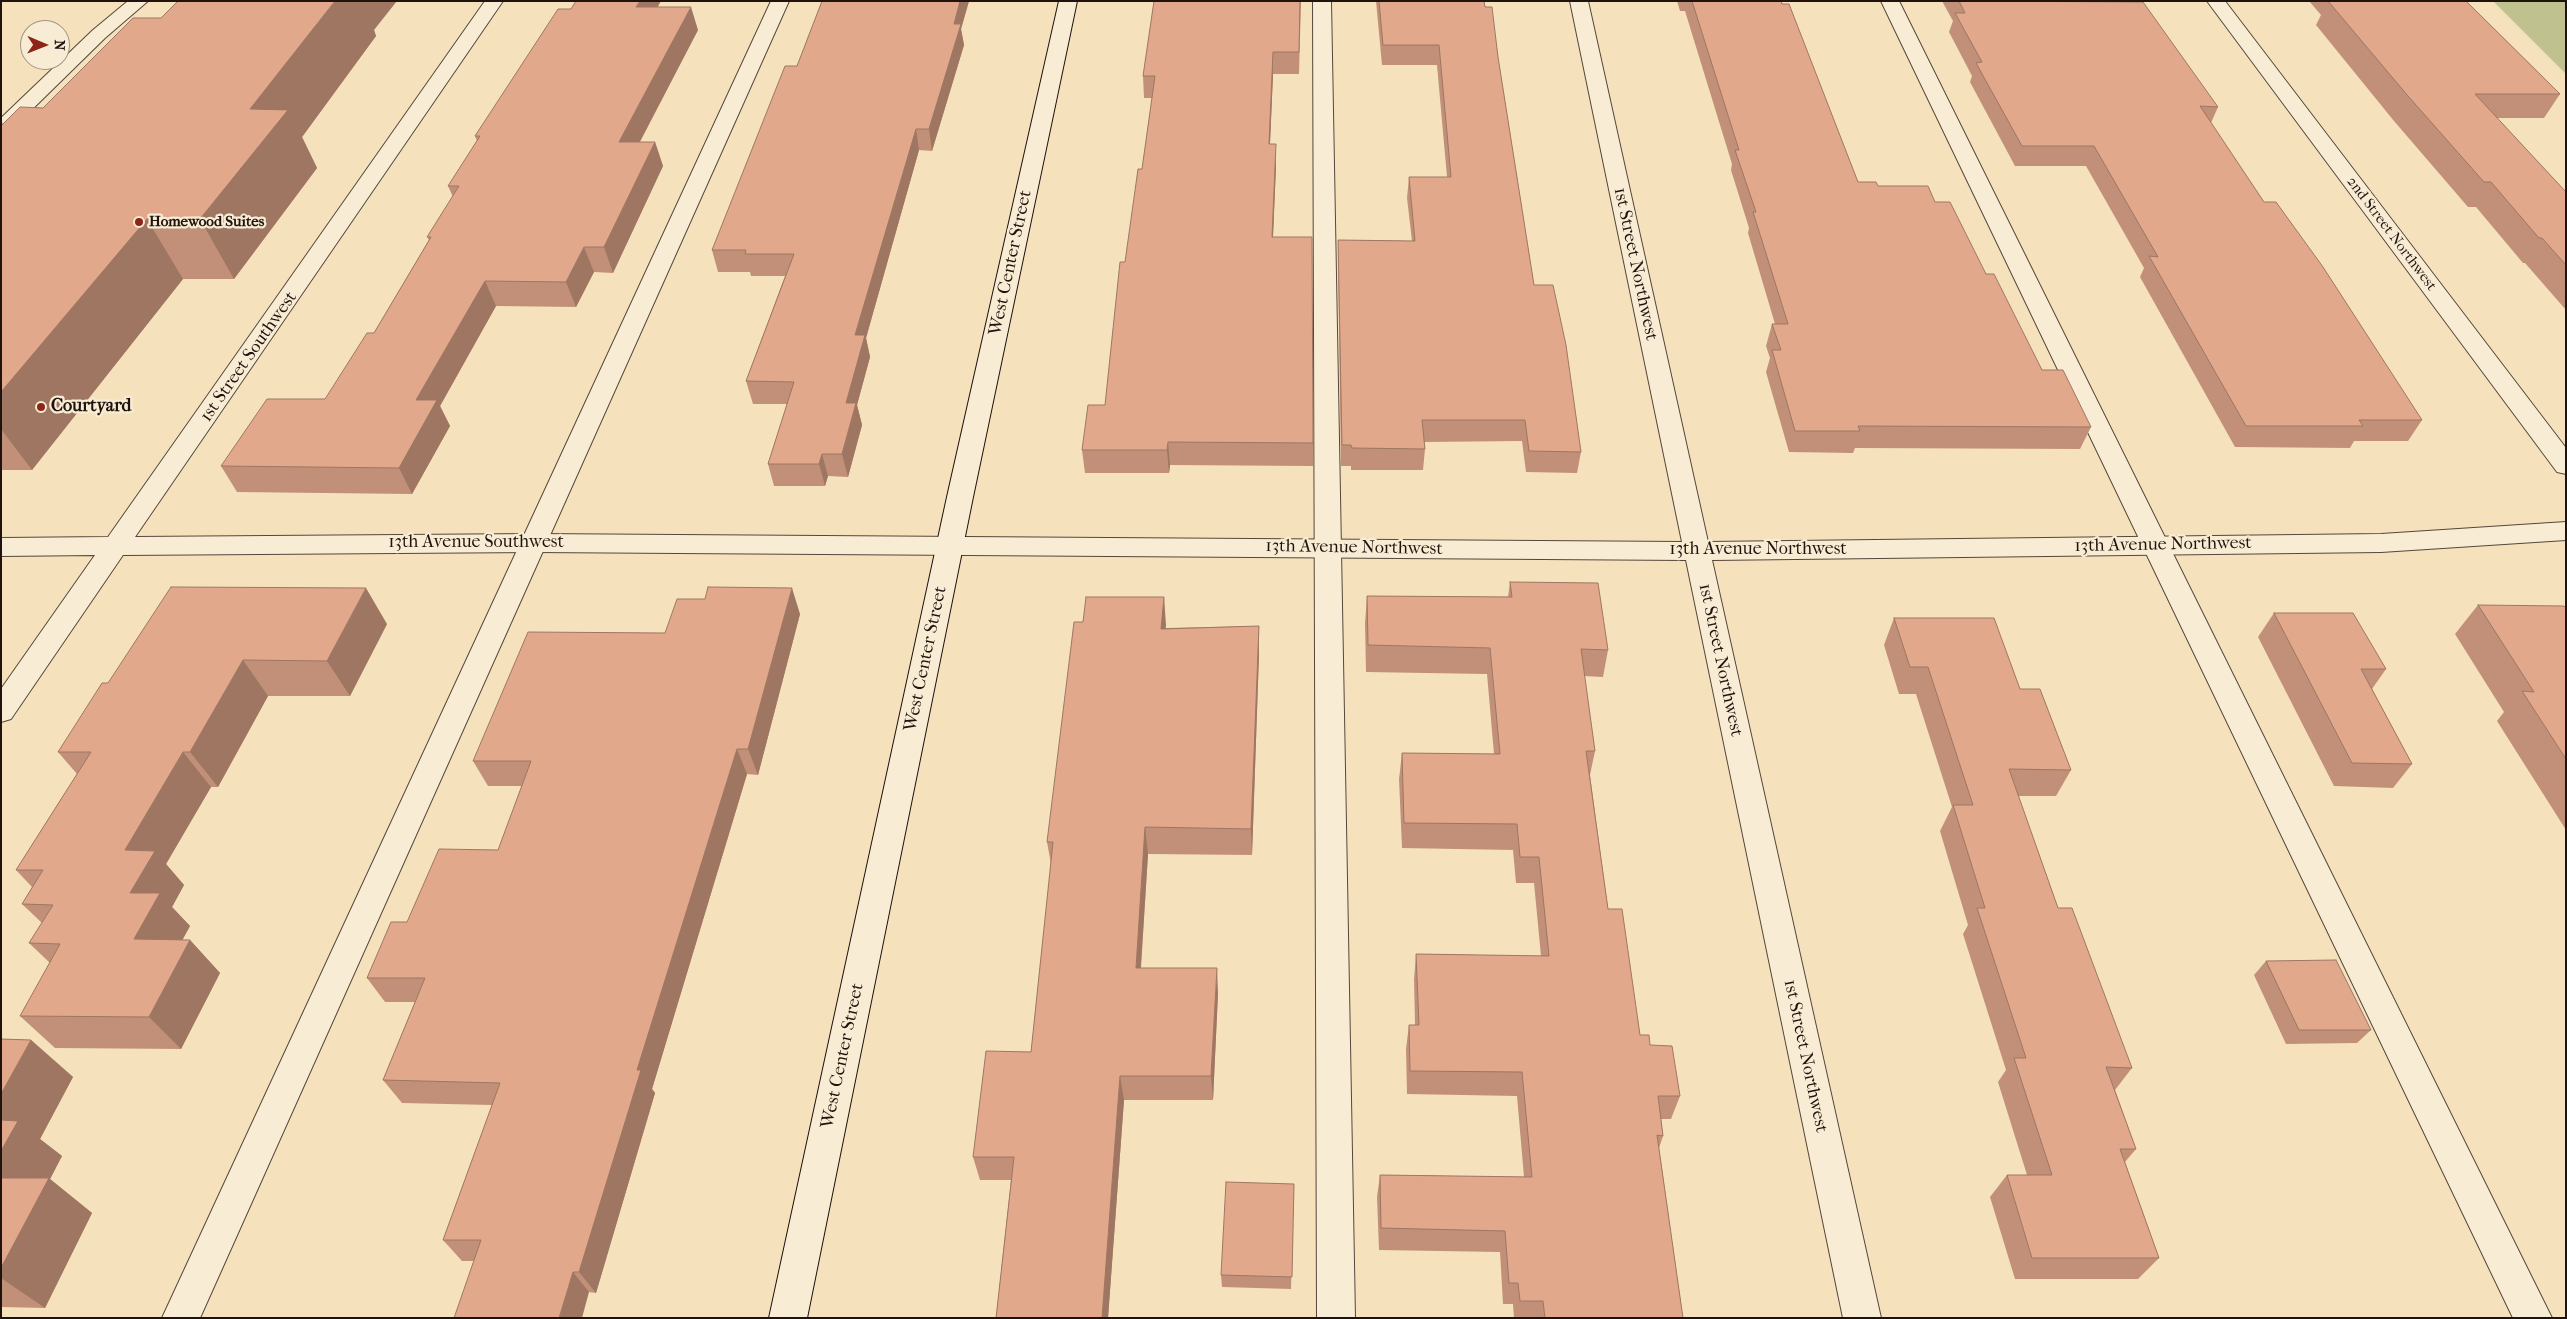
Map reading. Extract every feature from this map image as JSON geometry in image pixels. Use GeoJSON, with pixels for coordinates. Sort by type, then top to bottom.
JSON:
{"type":"FeatureCollection","features":[{"type":"Feature","properties":{"kind":"street"},"geometry":{"type":"LineString","coordinates":[[4,138],[99,34],[139,1]]}},
{"type":"Feature","properties":{"kind":"street","name":"1st Street Southwest"},"geometry":{"type":"LineString","coordinates":[[1,711],[494,1]]}},
{"type":"Feature","properties":{"kind":"street"},"geometry":{"type":"LineString","coordinates":[[181,1318],[780,1]]}},
{"type":"Feature","properties":{"kind":"street","name":"West Center Street"},"geometry":{"type":"LineString","coordinates":[[788,1318],[951,544],[1068,1]]}},
{"type":"Feature","properties":{"kind":"street"},"geometry":{"type":"LineString","coordinates":[[1322,1],[1336,1318]]}},
{"type":"Feature","properties":{"kind":"street","name":"1st Street Northwest"},"geometry":{"type":"LineString","coordinates":[[1580,1],[1696,551],[1862,1318]]}},
{"type":"Feature","properties":{"kind":"street"},"geometry":{"type":"LineString","coordinates":[[1890,1],[2533,1318]]}},
{"type":"Feature","properties":{"kind":"street","name":"2nd Street Northwest"},"geometry":{"type":"LineString","coordinates":[[2216,1],[2566,466]]}},
{"type":"Feature","properties":{"kind":"street","name":"13th Avenue Northwest"},"geometry":{"type":"LineString","coordinates":[[951,544],[1696,551],[2381,543],[2566,531]]}},
{"type":"Feature","properties":{"kind":"street","name":"13th Avenue Southwest"},"geometry":{"type":"LineString","coordinates":[[1,546],[535,543],[951,544]]}},
{"type":"Feature","properties":{"kind":"green space"},"geometry":{"type":"Polygon","coordinates":[[[2493,1],[2566,1],[2566,74],[2493,1]]]}},
{"type":"Feature","properties":{"kind":"building"},"geometry":{"type":"Polygon","coordinates":[[[178,1],[335,1],[250,109],[288,110],[200,219],[147,219],[1,392],[1,126],[20,107],[43,108],[133,18],[161,18],[178,1]]]}},
{"type":"Feature","properties":{"kind":"building"},"geometry":{"type":"Polygon","coordinates":[[[576,1],[640,1],[636,7],[691,7],[619,142],[655,142],[604,247],[584,247],[566,282],[485,281],[416,400],[437,400],[399,468],[221,466],[267,399],[325,399],[367,333],[374,333],[431,237],[427,237],[459,186],[448,186],[480,136],[475,136],[558,9],[571,9],[576,1]]]}},
{"type":"Feature","properties":{"kind":"building"},"geometry":{"type":"Polygon","coordinates":[[[822,1],[960,1],[954,24],[961,24],[929,129],[916,129],[855,335],[865,335],[846,403],[856,403],[842,454],[822,454],[819,464],[768,464],[794,382],[746,381],[794,254],[745,254],[746,250],[712,250],[785,66],[797,66],[822,1]]]}},
{"type":"Feature","properties":{"kind":"building"},"geometry":{"type":"Polygon","coordinates":[[[1154,1],[1300,1],[1299,52],[1273,52],[1269,144],[1276,144],[1272,237],[1312,237],[1313,443],[1168,442],[1167,450],[1082,450],[1088,405],[1105,405],[1120,262],[1125,262],[1138,169],[1142,169],[1155,76],[1143,76],[1154,1]]]}},
{"type":"Feature","properties":{"kind":"building"},"geometry":{"type":"Polygon","coordinates":[[[1379,1],[1484,1],[1485,7],[1492,7],[1498,57],[1534,285],[1553,285],[1566,345],[1581,452],[1529,451],[1525,420],[1422,420],[1425,449],[1352,448],[1351,445],[1342,445],[1338,240],[1415,241],[1409,177],[1451,177],[1439,45],[1383,45],[1379,1]]]}},
{"type":"Feature","properties":{"kind":"building"},"geometry":{"type":"Polygon","coordinates":[[[1692,1],[1781,1],[1782,4],[1789,4],[1858,182],[1876,182],[1878,186],[1928,186],[1935,202],[1950,202],[1986,274],[1994,274],[2042,370],[2063,370],[2091,427],[1858,426],[1860,431],[1795,431],[1772,350],[1781,350],[1772,324],[1788,324],[1753,212],[1756,212],[1735,150],[1739,150],[1692,1]]]}},
{"type":"Feature","properties":{"kind":"building"},"geometry":{"type":"Polygon","coordinates":[[[1959,1],[2143,2],[2218,107],[2200,106],[2264,202],[2276,202],[2323,267],[2422,420],[2359,420],[2363,426],[2246,426],[2149,256],[2158,257],[2094,146],[2022,146],[1976,63],[1982,62],[1955,13],[1965,13],[1959,1]]]}},
{"type":"Feature","properties":{"kind":"building"},"geometry":{"type":"Polygon","coordinates":[[[2328,1],[2466,1],[2560,94],[2475,94],[2566,192],[2566,265],[2542,238],[2539,238],[2491,182],[2484,182],[2328,1]]]}},
{"type":"Feature","properties":{"kind":"building"},"geometry":{"type":"Polygon","coordinates":[[[1510,582],[1598,583],[1608,650],[1581,649],[1595,751],[1586,751],[1608,909],[1622,909],[1640,1035],[1649,1035],[1650,1045],[1672,1046],[1680,1096],[1658,1096],[1663,1136],[1657,1135],[1683,1318],[1545,1318],[1543,1301],[1520,1301],[1518,1283],[1509,1283],[1505,1231],[1381,1228],[1380,1175],[1532,1177],[1522,1072],[1410,1071],[1409,1025],[1419,1025],[1416,954],[1549,956],[1539,857],[1520,857],[1517,824],[1404,823],[1402,753],[1500,754],[1490,648],[1368,645],[1367,596],[1512,597],[1510,582]]]}},
{"type":"Feature","properties":{"kind":"building"},"geometry":{"type":"Polygon","coordinates":[[[171,587],[366,588],[327,661],[243,660],[190,752],[183,752],[125,850],[155,851],[130,893],[160,893],[134,939],[190,940],[149,1017],[20,1016],[60,944],[29,943],[53,905],[22,904],[43,870],[16,870],[91,752],[58,752],[102,683],[108,683],[171,587]]]}},
{"type":"Feature","properties":{"kind":"building"},"geometry":{"type":"Polygon","coordinates":[[[708,587],[792,588],[748,749],[737,749],[637,1070],[641,1070],[579,1272],[573,1272],[559,1318],[454,1318],[481,1240],[443,1240],[500,1083],[383,1080],[425,978],[367,978],[391,922],[407,922],[439,849],[498,850],[531,761],[473,761],[528,632],[665,633],[677,599],[705,599],[708,587]]]}},
{"type":"Feature","properties":{"kind":"building"},"geometry":{"type":"Polygon","coordinates":[[[1086,597],[1164,597],[1161,629],[1259,626],[1251,829],[1145,827],[1136,968],[1217,968],[1211,1076],[1120,1076],[1102,1318],[996,1318],[1014,1157],[973,1157],[986,1051],[1031,1052],[1053,842],[1047,842],[1074,622],[1083,622],[1086,597]]]}},
{"type":"Feature","properties":{"kind":"building"},"geometry":{"type":"Polygon","coordinates":[[[2478,605],[2564,606],[2566,608],[2566,759],[2522,691],[2534,692],[2478,605]]]}},
{"type":"Feature","properties":{"kind":"building"},"geometry":{"type":"Polygon","coordinates":[[[2274,613],[2353,613],[2386,669],[2361,669],[2412,764],[2352,763],[2274,613]]]}},
{"type":"Feature","properties":{"kind":"building"},"geometry":{"type":"Polygon","coordinates":[[[1894,618],[1994,618],[2020,689],[2040,689],[2071,770],[2009,769],[2058,908],[2072,908],[2132,1068],[2106,1067],[2136,1149],[2120,1149],[2159,1258],[2032,1258],[2007,1175],[2052,1175],[2014,1058],[2026,1058],[1977,908],[1985,908],[1953,805],[1973,805],[1928,667],[1910,667],[1894,618]]]}},
{"type":"Feature","properties":{"kind":"building"},"geometry":{"type":"Polygon","coordinates":[[[2336,960],[2371,1030],[2299,1030],[2266,961],[2336,960]]]}},
{"type":"Feature","properties":{"kind":"building"},"geometry":{"type":"Polygon","coordinates":[[[1,1039],[31,1040],[1,1094],[1,1039]]]}},
{"type":"Feature","properties":{"kind":"building"},"geometry":{"type":"Polygon","coordinates":[[[1,1120],[18,1121],[1,1151],[1,1120]]]}},
{"type":"Feature","properties":{"kind":"building"},"geometry":{"type":"Polygon","coordinates":[[[1,1178],[49,1178],[1,1268],[1,1178]]]}},
{"type":"Feature","properties":{"kind":"building"},"geometry":{"type":"Polygon","coordinates":[[[1226,1182],[1294,1184],[1292,1277],[1221,1275],[1226,1182]]]}},
{"type":"Feature","properties":{"kind":"place","name":"Homewood Suites"},"geometry":{"type":"Point","coordinates":[139,222]}},
{"type":"Feature","properties":{"kind":"place","name":"Courtyard"},"geometry":{"type":"Point","coordinates":[41,407]}}]}
